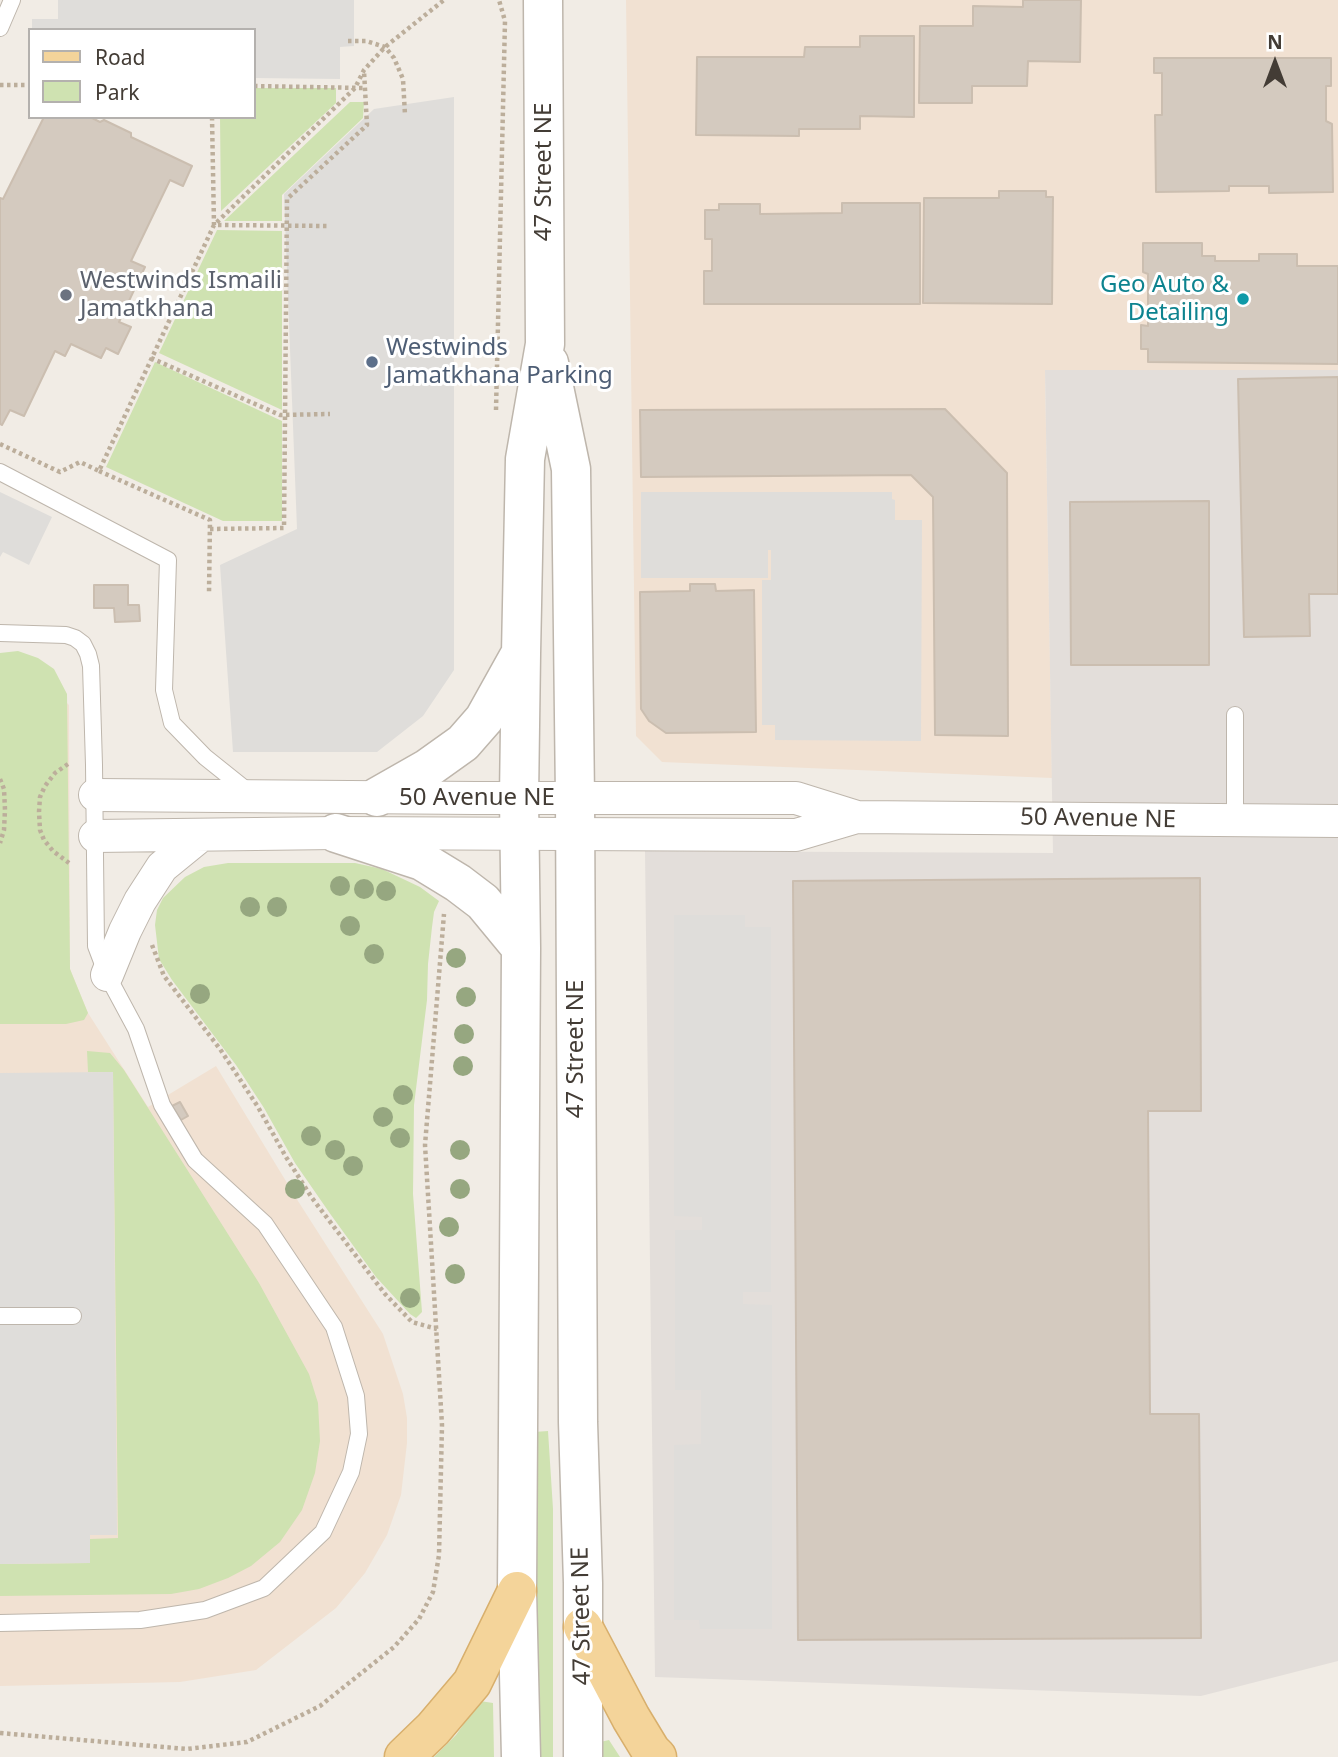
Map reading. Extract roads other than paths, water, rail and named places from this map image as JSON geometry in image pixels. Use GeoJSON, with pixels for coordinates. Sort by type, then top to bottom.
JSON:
{"type":"FeatureCollection","features":[{"type":"Feature","properties":{"kind":"main road"},"geometry":{"type":"LineString","coordinates":[[404,1757],[433,1729],[472,1683],[517,1591]]}},
{"type":"Feature","properties":{"kind":"main road"},"geometry":{"type":"LineString","coordinates":[[583,1627],[631,1718],[657,1757]]}},
{"type":"Feature","properties":{"kind":"street","name":"47 Street NE"},"geometry":{"type":"LineString","coordinates":[[521,1757],[517,1591],[521,948],[519,816],[525,459],[545,344],[542,0]]}},
{"type":"Feature","properties":{"kind":"street","name":"47 Street NE"},"geometry":{"type":"LineString","coordinates":[[545,344],[571,469],[583,1757]]}},
{"type":"Feature","properties":{"kind":"street"},"geometry":{"type":"LineString","coordinates":[[377,797],[428,768],[463,743],[484,719],[521,654]]}},
{"type":"Feature","properties":{"kind":"street","name":"50 Avenue NE"},"geometry":{"type":"LineString","coordinates":[[95,795],[377,797],[519,816]]}},
{"type":"Feature","properties":{"kind":"street","name":"50 Avenue NE"},"geometry":{"type":"LineString","coordinates":[[95,836],[335,833],[519,816],[575,816],[796,835],[857,817],[1338,821]]}},
{"type":"Feature","properties":{"kind":"street"},"geometry":{"type":"LineString","coordinates":[[335,833],[422,861],[483,902],[521,948]]}},
{"type":"Feature","properties":{"kind":"street"},"geometry":{"type":"LineString","coordinates":[[107,975],[135,911],[162,867],[200,836]]}},
{"type":"Feature","properties":{"kind":"lane"},"geometry":{"type":"LineString","coordinates":[[0,28],[12,0]]}},
{"type":"Feature","properties":{"kind":"lane"},"geometry":{"type":"LineString","coordinates":[[0,472],[168,560],[164,690],[172,723],[205,757],[254,796]]}},
{"type":"Feature","properties":{"kind":"lane"},"geometry":{"type":"LineString","coordinates":[[0,633],[66,635],[83,644],[88,654],[91,666],[95,795],[96,946],[107,975],[136,1029],[162,1105],[195,1160],[265,1224],[334,1327],[356,1396],[359,1434],[351,1472],[323,1532],[264,1588],[205,1610],[140,1620],[0,1623]]}},
{"type":"Feature","properties":{"kind":"lane"},"geometry":{"type":"LineString","coordinates":[[1235,715],[1235,821]]}},
{"type":"Feature","properties":{"kind":"lane"},"geometry":{"type":"LineString","coordinates":[[0,1316],[74,1316]]}},
{"type":"Feature","properties":{"kind":"place","name":"Westwinds Ismaili Jamatkhana"},"geometry":{"type":"Point","coordinates":[66,295]}},
{"type":"Feature","properties":{"kind":"place","name":"Geo Auto & Detailing"},"geometry":{"type":"Point","coordinates":[1243,299]}},
{"type":"Feature","properties":{"kind":"place","name":"Westwinds Jamatkhana Parking"},"geometry":{"type":"Point","coordinates":[372,362]}}]}
